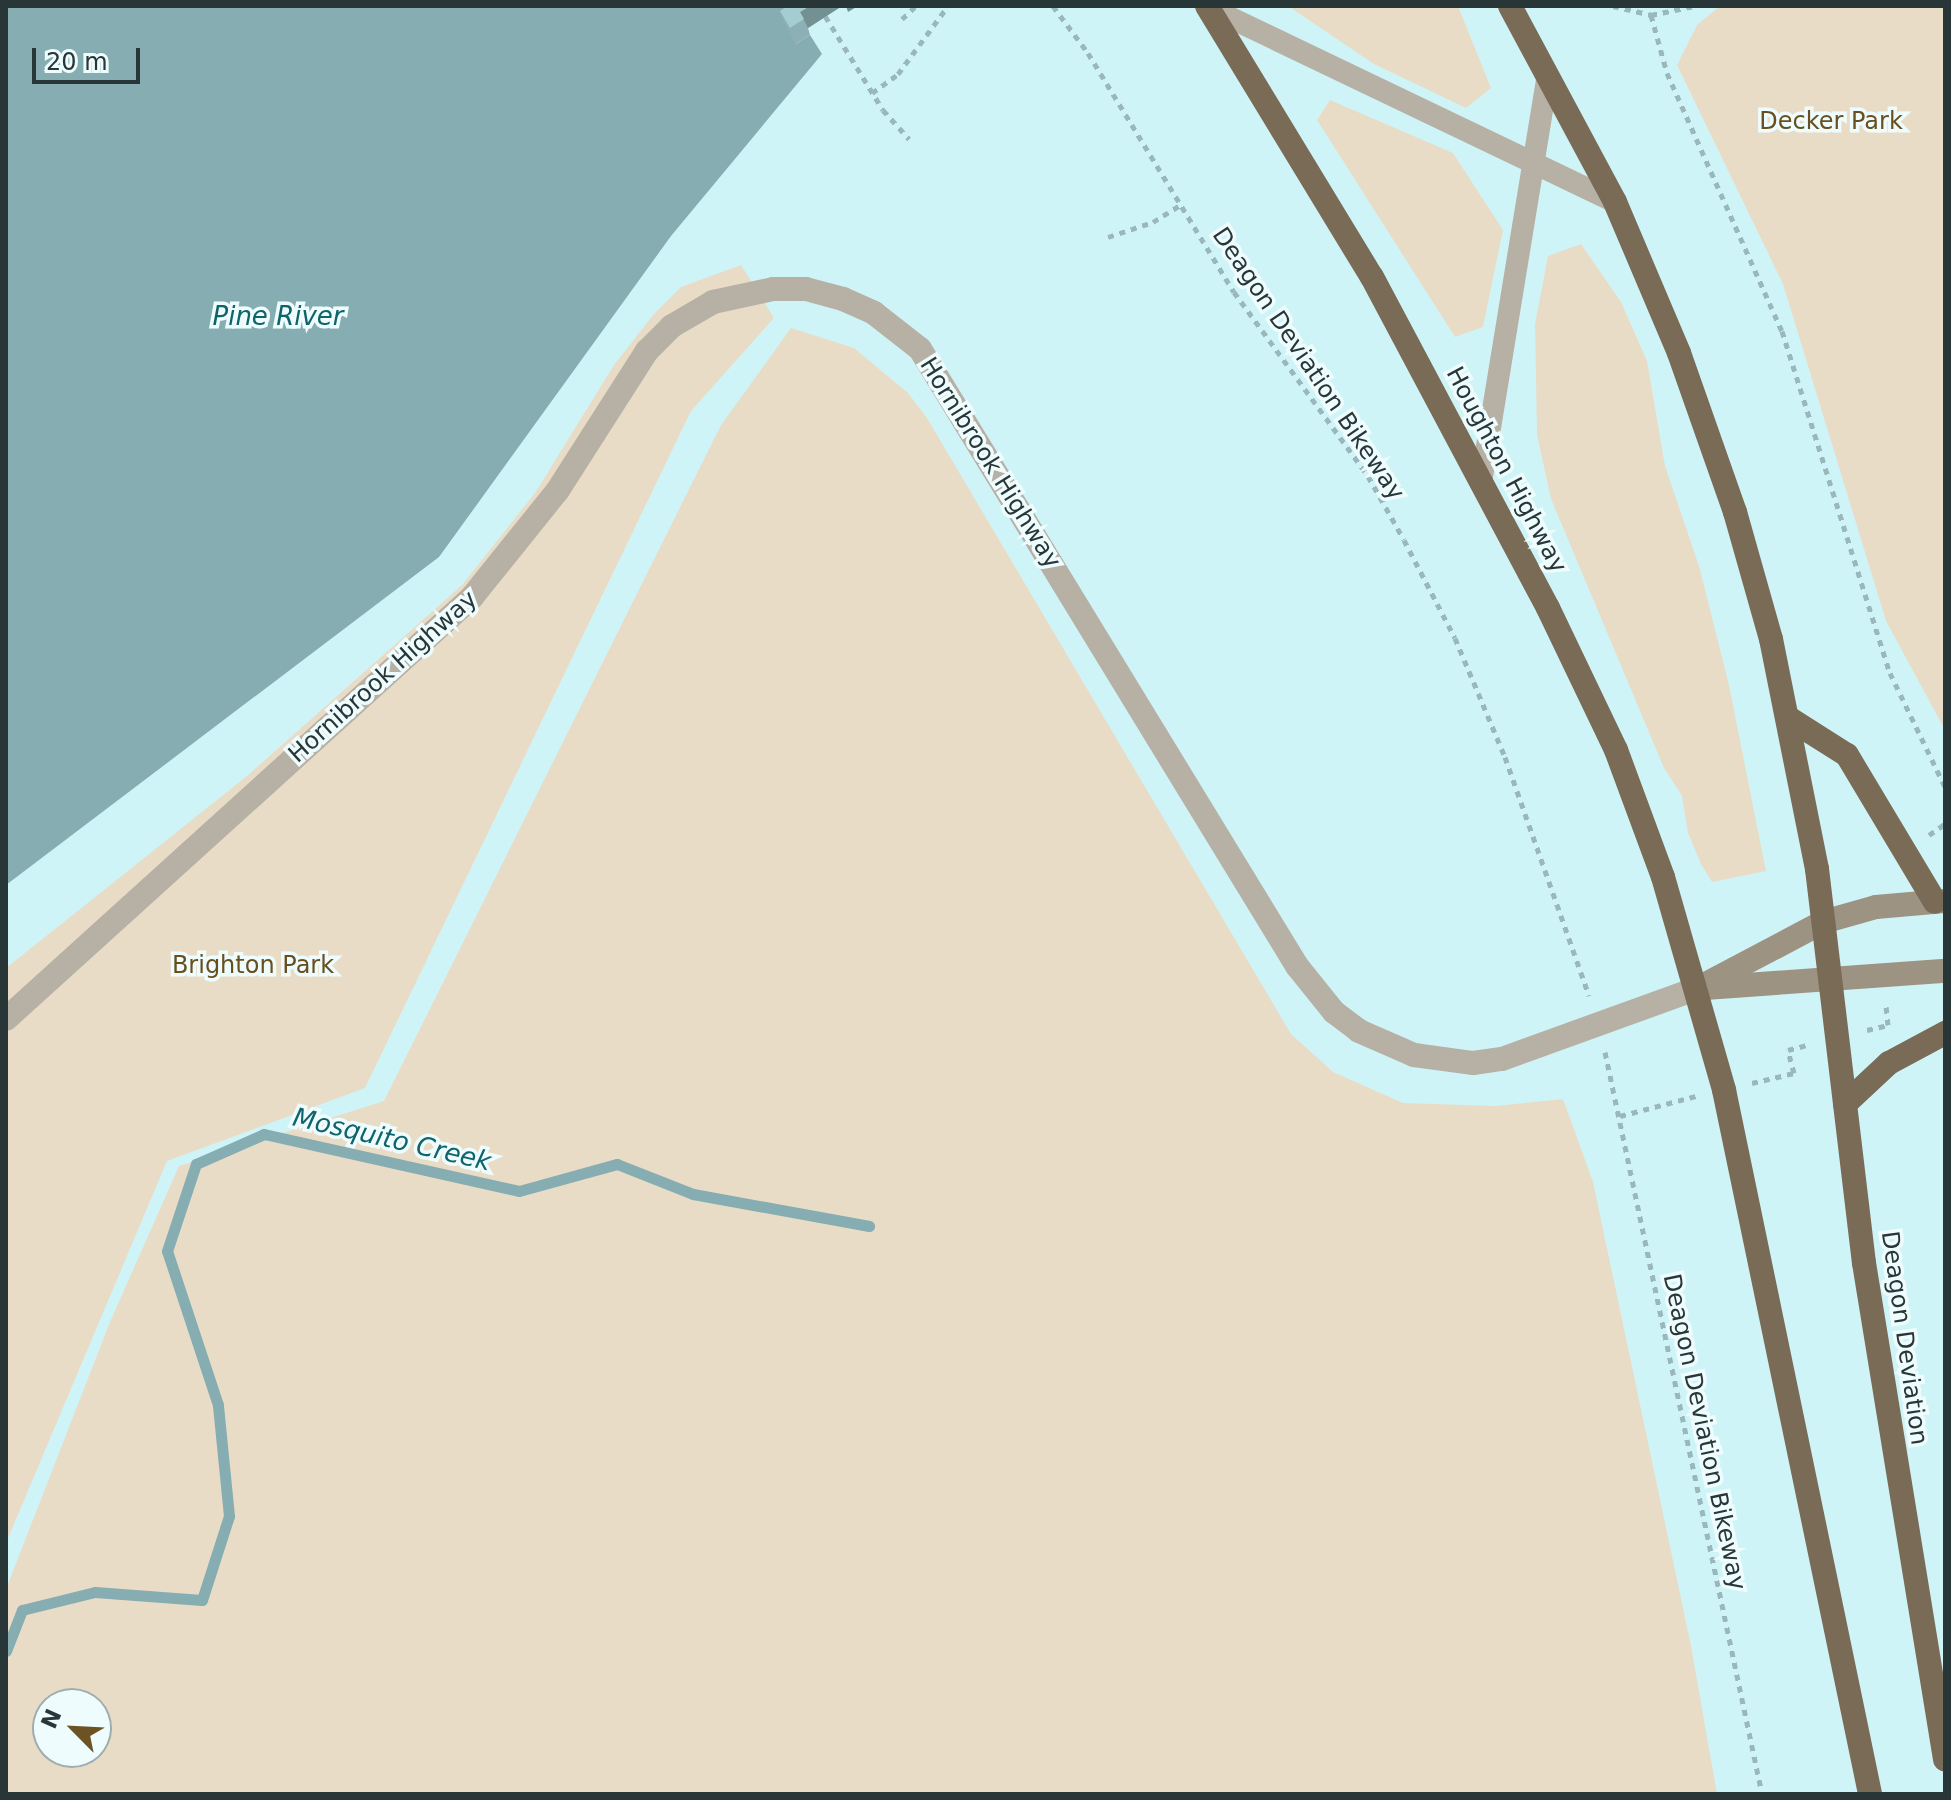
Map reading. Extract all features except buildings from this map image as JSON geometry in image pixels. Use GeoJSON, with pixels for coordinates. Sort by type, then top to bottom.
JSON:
{"type":"FeatureCollection","features":[{"type":"Feature","properties":{"kind":"highway","name":"Houghton Highway"},"geometry":{"type":"LineString","coordinates":[[1208,6],[1372,277],[1481,483],[1616,750],[1698,988]]}},
{"type":"Feature","properties":{"kind":"highway"},"geometry":{"type":"LineString","coordinates":[[1510,6],[1615,202],[1706,424],[1745,547],[1790,719],[1823,922]]}},
{"type":"Feature","properties":{"kind":"highway"},"geometry":{"type":"LineString","coordinates":[[1790,719],[1847,755],[1940,902]]}},
{"type":"Feature","properties":{"kind":"highway","name":"Deagon Deviation"},"geometry":{"type":"LineString","coordinates":[[1823,922],[1894,1467],[1945,1759]]}},
{"type":"Feature","properties":{"kind":"highway"},"geometry":{"type":"LineString","coordinates":[[1698,988],[1762,1266],[1870,1794]]}},
{"type":"Feature","properties":{"kind":"highway"},"geometry":{"type":"LineString","coordinates":[[1845,1104],[1889,1063],[1945,1033]]}},
{"type":"Feature","properties":{"kind":"main road","name":"Hornibrook Highway"},"geometry":{"type":"LineString","coordinates":[[1698,988],[1823,922],[1876,907],[1940,902]]}},
{"type":"Feature","properties":{"kind":"main road","name":"Hornibrook Highway"},"geometry":{"type":"LineString","coordinates":[[1698,988],[1831,983],[1945,971]]}},
{"type":"Feature","properties":{"kind":"street","name":"Hornibrook Highway"},"geometry":{"type":"LineString","coordinates":[[6,1019],[472,597],[558,490],[647,351],[672,326],[713,302],[773,289],[806,289],[843,299],[874,313],[920,349],[1297,966],[1334,1012],[1359,1031],[1414,1055],[1473,1063],[1502,1059],[1698,988]]}},
{"type":"Feature","properties":{"kind":"lane"},"geometry":{"type":"LineString","coordinates":[[1208,6],[1615,202]]}},
{"type":"Feature","properties":{"kind":"lane"},"geometry":{"type":"LineString","coordinates":[[1481,483],[1548,76]]}},
{"type":"Feature","properties":{"kind":"path"},"geometry":{"type":"LineString","coordinates":[[819,6],[872,93],[909,139]]}},
{"type":"Feature","properties":{"kind":"path"},"geometry":{"type":"LineString","coordinates":[[902,19],[916,6]]}},
{"type":"Feature","properties":{"kind":"path"},"geometry":{"type":"LineString","coordinates":[[872,93],[898,74],[948,6]]}},
{"type":"Feature","properties":{"kind":"path","name":"Deagon Deviation Bikeway"},"geometry":{"type":"LineString","coordinates":[[1053,6],[1088,53],[1234,292],[1368,476],[1404,540],[1455,638],[1505,757],[1586,984]]}},
{"type":"Feature","properties":{"kind":"path"},"geometry":{"type":"LineString","coordinates":[[1613,6],[1651,15],[1694,6]]}},
{"type":"Feature","properties":{"kind":"path"},"geometry":{"type":"LineString","coordinates":[[1651,15],[1667,73],[1782,331],[1890,673],[1945,787]]}},
{"type":"Feature","properties":{"kind":"path"},"geometry":{"type":"LineString","coordinates":[[1108,237],[1153,222],[1179,206]]}},
{"type":"Feature","properties":{"kind":"path"},"geometry":{"type":"LineString","coordinates":[[1926,837],[1945,824]]}},
{"type":"Feature","properties":{"kind":"path"},"geometry":{"type":"LineString","coordinates":[[1871,1029],[1888,1025],[1887,1013]]}},
{"type":"Feature","properties":{"kind":"path"},"geometry":{"type":"LineString","coordinates":[[1774,1077],[1794,1073],[1788,1050],[1805,1046]]}},
{"type":"Feature","properties":{"kind":"path","name":"Deagon Deviation Bikeway"},"geometry":{"type":"LineString","coordinates":[[1612,1078],[1762,1794]]}},
{"type":"Feature","properties":{"kind":"path"},"geometry":{"type":"LineString","coordinates":[[1620,1116],[1644,1109]]}},
{"type":"Feature","properties":{"kind":"green space"},"geometry":{"type":"Polygon","coordinates":[[[1288,6],[1458,6],[1491,88],[1466,108],[1374,64],[1288,6]]]}},
{"type":"Feature","properties":{"kind":"green space","name":"Decker Park"},"geometry":{"type":"Polygon","coordinates":[[[1720,6],[1945,6],[1945,730],[1886,621],[1783,284],[1677,65],[1697,25],[1720,6]]]}},
{"type":"Feature","properties":{"kind":"green space"},"geometry":{"type":"Polygon","coordinates":[[[1330,100],[1453,153],[1503,230],[1483,327],[1455,337],[1317,120],[1330,100]]]}},
{"type":"Feature","properties":{"kind":"green space"},"geometry":{"type":"Polygon","coordinates":[[[1581,244],[1621,302],[1647,361],[1665,466],[1699,566],[1729,685],[1766,871],[1712,882],[1701,864],[1688,833],[1682,796],[1664,768],[1551,499],[1537,435],[1535,324],[1548,256],[1581,244]]]}},
{"type":"Feature","properties":{"kind":"green space","name":"Brighton Park"},"geometry":{"type":"Polygon","coordinates":[[[741,265],[774,318],[691,411],[365,1088],[167,1161],[6,1543],[6,968],[247,776],[462,585],[535,493],[614,365],[653,315],[681,287],[741,265]]]}},
{"type":"Feature","properties":{"kind":"green space"},"geometry":{"type":"Polygon","coordinates":[[[791,328],[854,348],[908,393],[927,418],[1291,1034],[1333,1072],[1403,1103],[1496,1106],[1563,1099],[1593,1182],[1691,1646],[1717,1794],[6,1794],[6,1589],[110,1322],[179,1166],[384,1101],[721,425],[791,328]]]}},
{"type":"Feature","properties":{"kind":"water","name":"Pine River"},"geometry":{"type":"Polygon","coordinates":[[[6,6],[802,6],[796,44],[810,35],[822,54],[671,236],[439,557],[6,885],[6,6]]]}},
{"type":"Feature","properties":{"kind":"waterway","name":"Mosquito Creek"},"geometry":{"type":"LineString","coordinates":[[6,1651],[22,1610],[95,1592],[202,1600],[229,1516],[218,1405],[167,1251],[196,1164],[264,1134],[519,1191],[617,1164],[693,1194],[869,1226]]}}]}
